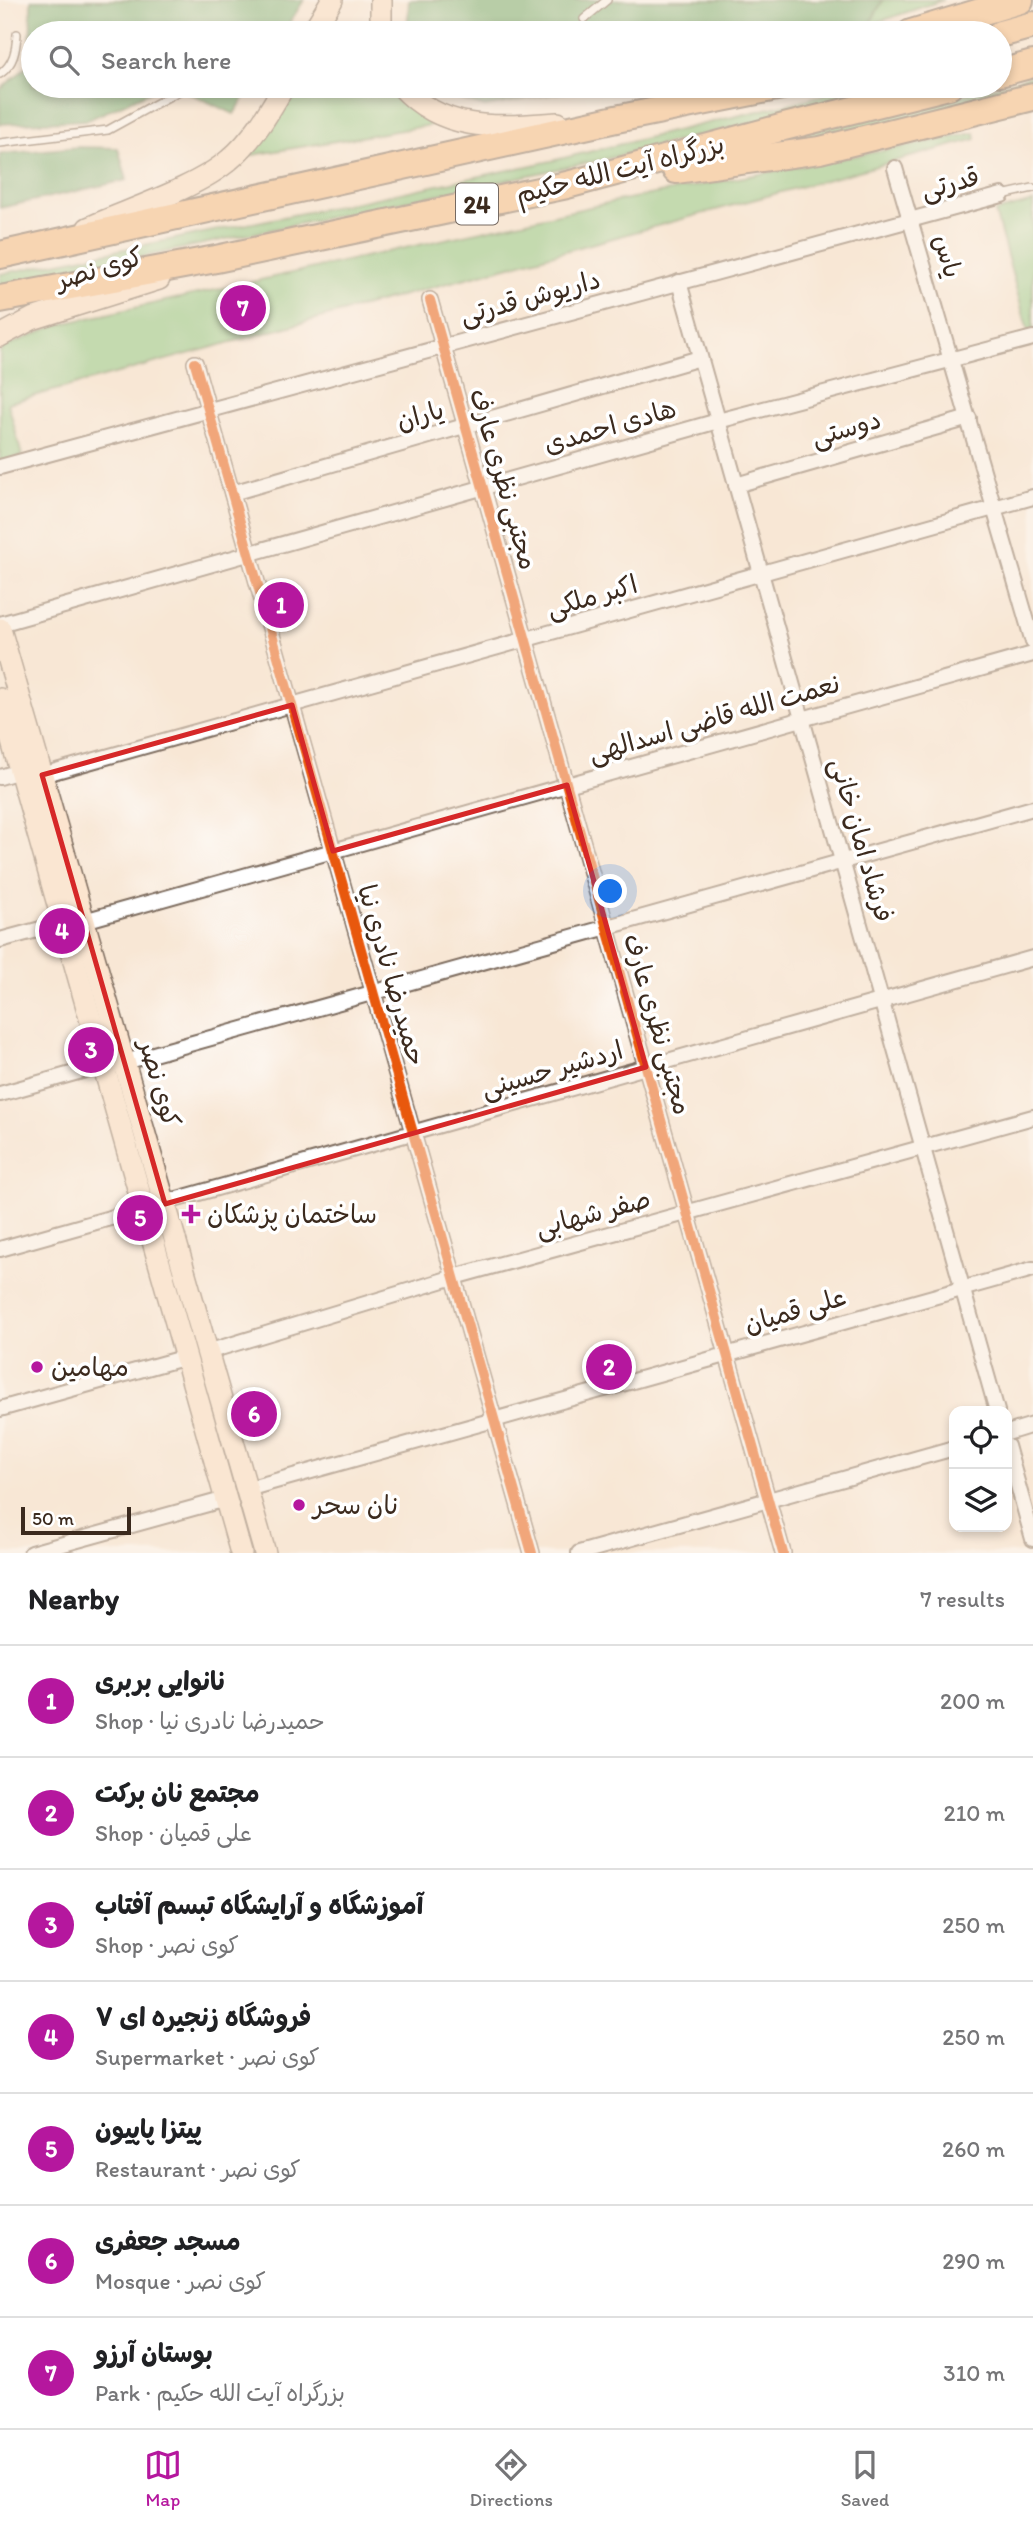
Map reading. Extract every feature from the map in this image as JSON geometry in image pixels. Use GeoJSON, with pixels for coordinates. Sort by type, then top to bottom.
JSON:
{"type":"FeatureCollection","features":[{"type":"Feature","properties":{"kind":"highway"},"geometry":{"type":"LineString","coordinates":[[951,21],[1010,3]]}},
{"type":"Feature","properties":{"kind":"highway"},"geometry":{"type":"LineString","coordinates":[[1012,31],[1033,25]]}},
{"type":"Feature","properties":{"kind":"highway"},"geometry":{"type":"LineString","coordinates":[[1012,70],[1033,64]]}},
{"type":"Feature","properties":{"kind":"highway"},"geometry":{"type":"LineString","coordinates":[[567,186],[820,150],[1033,97]]}},
{"type":"Feature","properties":{"kind":"highway"},"geometry":{"type":"LineString","coordinates":[[616,119],[685,98]]}},
{"type":"Feature","properties":{"kind":"highway","name":"بزرگراه آیت الله حکیم"},"geometry":{"type":"LineString","coordinates":[[0,255],[722,98]]}},
{"type":"Feature","properties":{"kind":"highway","name":"بزرگراه آیت الله حکیم"},"geometry":{"type":"LineString","coordinates":[[0,299],[216,259],[567,186],[901,98]]}},
{"type":"Feature","properties":{"kind":"highway"},"geometry":{"type":"LineString","coordinates":[[993,108],[1033,104]]}},
{"type":"Feature","properties":{"kind":"main road"},"geometry":{"type":"LineString","coordinates":[[319,21],[332,0]]}},
{"type":"Feature","properties":{"kind":"main road"},"geometry":{"type":"LineString","coordinates":[[381,0],[381,21]]}},
{"type":"Feature","properties":{"kind":"main road"},"geometry":{"type":"LineString","coordinates":[[43,246],[170,194],[220,167],[253,135],[276,98]]}},
{"type":"Feature","properties":{"kind":"main road"},"geometry":{"type":"LineString","coordinates":[[412,98],[435,113],[463,122],[496,127],[616,119]]}},
{"type":"Feature","properties":{"kind":"main road","name":"کوی نصر"},"geometry":{"type":"LineString","coordinates":[[0,336],[32,319],[216,259]]}},
{"type":"Feature","properties":{"kind":"main road","name":"کوی نصر"},"geometry":{"type":"LineString","coordinates":[[0,626],[42,775],[103,1065],[241,1553]]}},
{"type":"Feature","properties":{"kind":"main road","name":"کوی نصر"},"geometry":{"type":"LineString","coordinates":[[0,699],[10,774],[74,922],[125,1062],[265,1553]]}},
{"type":"Feature","properties":{"kind":"street","name":"یاس"},"geometry":{"type":"LineString","coordinates":[[895,168],[1033,642]]}},
{"type":"Feature","properties":{"kind":"street","name":"قدرتی"},"geometry":{"type":"LineString","coordinates":[[911,219],[1002,195]]}},
{"type":"Feature","properties":{"kind":"street","name":"داریوش قدرتی"},"geometry":{"type":"LineString","coordinates":[[0,467],[911,219]]}},
{"type":"Feature","properties":{"kind":"street","name":"فرشاد امان خانی"},"geometry":{"type":"LineString","coordinates":[[679,282],[996,1406]]}},
{"type":"Feature","properties":{"kind":"street","name":"مجتبی نظری عارف"},"geometry":{"type":"LineString","coordinates":[[430,300],[783,1553]]}},
{"type":"Feature","properties":{"kind":"street","name":"هادی احمدی"},"geometry":{"type":"LineString","coordinates":[[0,626],[718,421],[1033,338]]}},
{"type":"Feature","properties":{"kind":"street","name":"یاران"},"geometry":{"type":"LineString","coordinates":[[232,493],[701,358]]}},
{"type":"Feature","properties":{"kind":"street","name":"حمیدرضا نادری نیا"},"geometry":{"type":"LineString","coordinates":[[195,363],[532,1553]]}},
{"type":"Feature","properties":{"kind":"street","name":"دوستی"},"geometry":{"type":"LineString","coordinates":[[736,485],[969,418]]}},
{"type":"Feature","properties":{"kind":"street","name":"اکبر ملکی"},"geometry":{"type":"LineString","coordinates":[[42,775],[1033,497]]}},
{"type":"Feature","properties":{"kind":"street","name":"نعمت الله قاضی اسدالهی"},"geometry":{"type":"LineString","coordinates":[[0,940],[333,851],[1033,654]]}},
{"type":"Feature","properties":{"kind":"street"},"geometry":{"type":"LineString","coordinates":[[0,1094],[103,1065],[125,1062],[1033,808]]}},
{"type":"Feature","properties":{"kind":"street","name":"اردشیر حسینی"},"geometry":{"type":"LineString","coordinates":[[0,1249],[1033,958]]}},
{"type":"Feature","properties":{"kind":"street","name":"صفر شهابی"},"geometry":{"type":"LineString","coordinates":[[208,1352],[454,1277],[1033,1117]]}},
{"type":"Feature","properties":{"kind":"street","name":"علی قمیان"},"geometry":{"type":"LineString","coordinates":[[247,1489],[1033,1269]]}},
{"type":"Feature","properties":{"kind":"street"},"geometry":{"type":"LineString","coordinates":[[0,1409],[186,1357]]}},
{"type":"Feature","properties":{"kind":"street"},"geometry":{"type":"LineString","coordinates":[[1012,1432],[1033,1426]]}},
{"type":"Feature","properties":{"kind":"street"},"geometry":{"type":"LineString","coordinates":[[579,1553],[949,1449]]}},
{"type":"Feature","properties":{"kind":"street"},"geometry":{"type":"LineString","coordinates":[[1012,1464],[1033,1539]]}},
{"type":"Feature","properties":{"kind":"street"},"geometry":{"type":"LineString","coordinates":[[31,1553],[226,1499]]}},
{"type":"Feature","properties":{"kind":"lane"},"geometry":{"type":"LineString","coordinates":[[584,19],[607,0]]}},
{"type":"Feature","properties":{"kind":"lane"},"geometry":{"type":"LineString","coordinates":[[0,74],[16,54],[17,34]]}},
{"type":"Feature","properties":{"kind":"lane"},"geometry":{"type":"LineString","coordinates":[[0,143],[108,130],[166,98]]}},
{"type":"Feature","properties":{"kind":"lane"},"geometry":{"type":"LineString","coordinates":[[1002,195],[1033,188]]}},
{"type":"Feature","properties":{"kind":"highlighted area"},"geometry":{"type":"Polygon","coordinates":[[[292,705],[333,851],[567,785],[646,1067],[165,1204],[42,775],[292,705]]]}},
{"type":"Feature","properties":{"kind":"green space"},"geometry":{"type":"Polygon","coordinates":[[[31,0],[304,0],[291,21],[31,21],[31,0]]]}},
{"type":"Feature","properties":{"kind":"green space"},"geometry":{"type":"Polygon","coordinates":[[[409,0],[883,0],[871,21],[408,21],[409,0]]]}},
{"type":"Feature","properties":{"kind":"green space"},"geometry":{"type":"Polygon","coordinates":[[[883,0],[943,0],[881,21],[871,21],[883,0]]]}},
{"type":"Feature","properties":{"kind":"green space"},"geometry":{"type":"Polygon","coordinates":[[[21,71],[21,98],[136,98],[88,120],[0,124],[0,90],[21,71]]]}},
{"type":"Feature","properties":{"kind":"green space"},"geometry":{"type":"Polygon","coordinates":[[[1033,75],[1033,90],[1012,95],[1012,82],[1033,75]]]}},
{"type":"Feature","properties":{"kind":"green space"},"geometry":{"type":"Polygon","coordinates":[[[200,98],[244,98],[234,114],[200,98]]]}},
{"type":"Feature","properties":{"kind":"green space"},"geometry":{"type":"Polygon","coordinates":[[[290,98],[399,98],[432,125],[246,156],[290,98]]]}},
{"type":"Feature","properties":{"kind":"green space"},"geometry":{"type":"Polygon","coordinates":[[[455,98],[533,98],[485,107],[455,98]]]}},
{"type":"Feature","properties":{"kind":"green space"},"geometry":{"type":"Polygon","coordinates":[[[811,98],[853,98],[610,158],[0,287],[0,274],[551,161],[811,98]]]}},
{"type":"Feature","properties":{"kind":"green space"},"geometry":{"type":"Polygon","coordinates":[[[950,98],[1001,98],[929,116],[652,169],[950,98]]]}},
{"type":"Feature","properties":{"kind":"green space"},"geometry":{"type":"Polygon","coordinates":[[[975,133],[976,139],[8,403],[22,456],[0,462],[0,352],[4,347],[57,325],[617,201],[975,133]]]}},
{"type":"Feature","properties":{"kind":"green space"},"geometry":{"type":"Polygon","coordinates":[[[79,147],[118,148],[127,180],[0,208],[0,154],[79,147]]]}},
{"type":"Feature","properties":{"kind":"green space"},"geometry":{"type":"Polygon","coordinates":[[[1033,202],[1033,330],[1028,331],[995,212],[1033,202]]]}},
{"type":"Feature","properties":{"kind":"cycle path"},"geometry":{"type":"LineString","coordinates":[[430,300],[783,1553]]}},
{"type":"Feature","properties":{"kind":"cycle path"},"geometry":{"type":"LineString","coordinates":[[195,363],[532,1553]]}},
{"type":"Feature","properties":{"kind":"place","name":"بوستان آرزو"},"geometry":{"type":"Point","coordinates":[243,308]}},
{"type":"Feature","properties":{"kind":"place","name":"نانوایی بربری"},"geometry":{"type":"Point","coordinates":[281,605]}},
{"type":"Feature","properties":{"kind":"place","name":"فروشگاه زنجیره ای ۷"},"geometry":{"type":"Point","coordinates":[62,931]}},
{"type":"Feature","properties":{"kind":"place","name":"آموزشگاه و آرایشگاه تبسم آفتاب"},"geometry":{"type":"Point","coordinates":[91,1050]}},
{"type":"Feature","properties":{"kind":"place","name":"ساختمان پزشکان"},"geometry":{"type":"Point","coordinates":[191,1214]}},
{"type":"Feature","properties":{"kind":"place","name":"پیتزا پاپیون"},"geometry":{"type":"Point","coordinates":[140,1218]}},
{"type":"Feature","properties":{"kind":"place","name":"مهامین"},"geometry":{"type":"Point","coordinates":[37,1367]}},
{"type":"Feature","properties":{"kind":"place","name":"مجتمع نان برکت"},"geometry":{"type":"Point","coordinates":[609,1367]}},
{"type":"Feature","properties":{"kind":"place","name":"مسجد جعفری"},"geometry":{"type":"Point","coordinates":[254,1414]}},
{"type":"Feature","properties":{"kind":"place","name":"نان سحر"},"geometry":{"type":"Point","coordinates":[299,1505]}}]}
